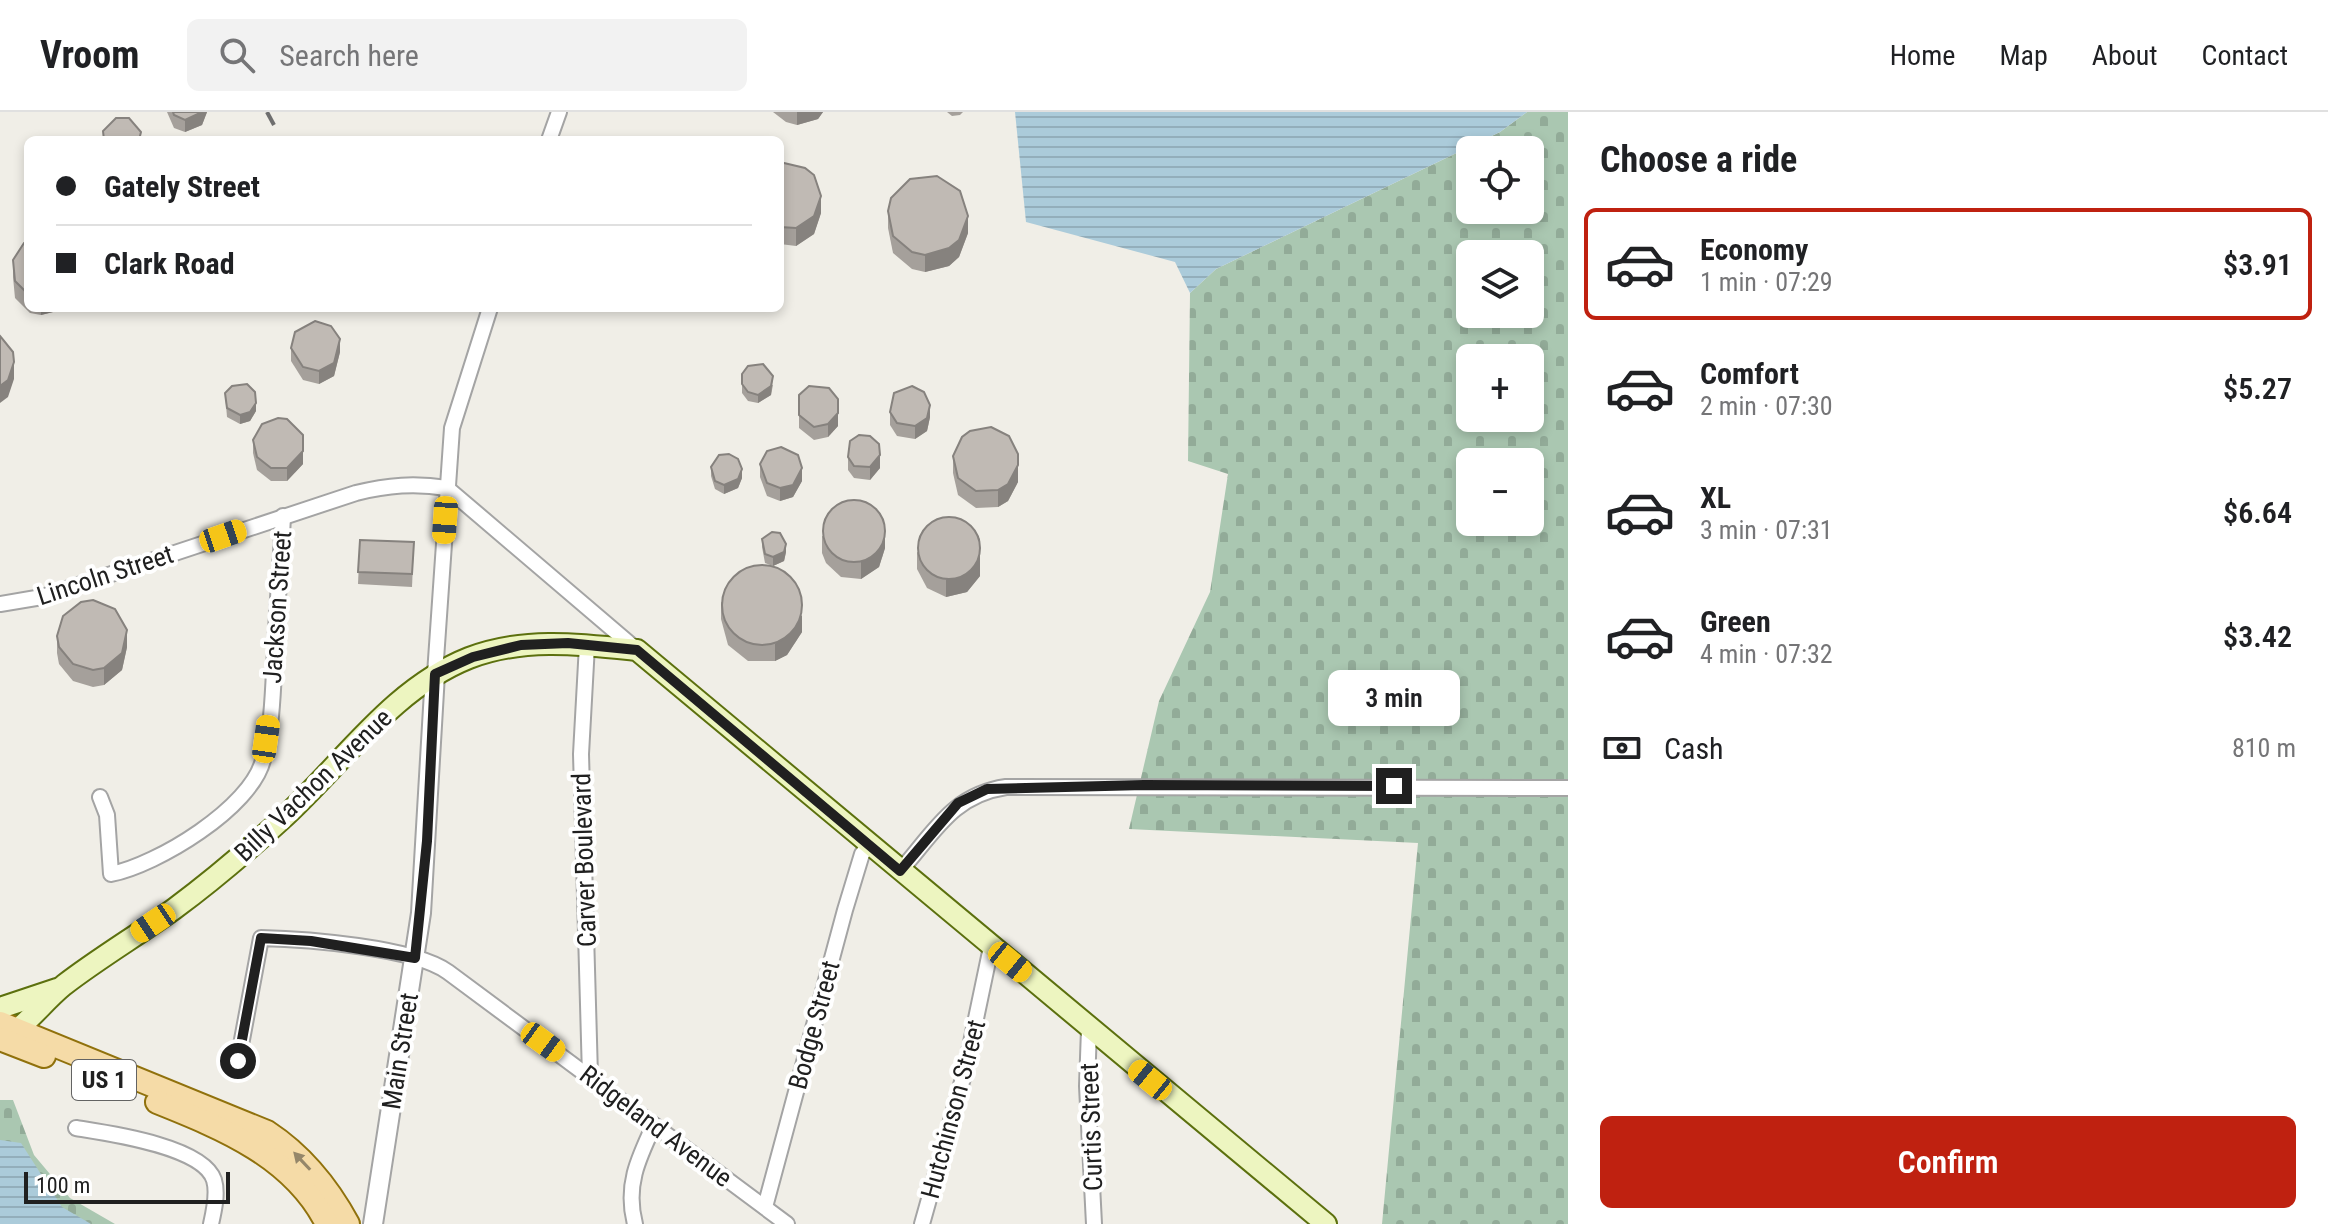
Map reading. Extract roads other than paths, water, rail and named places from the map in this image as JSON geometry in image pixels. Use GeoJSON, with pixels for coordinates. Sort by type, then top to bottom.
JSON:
{"type":"FeatureCollection","features":[{"type":"Feature","properties":{"kind":"main road","name":"Billy Vachon Avenue"},"geometry":{"type":"LineString","coordinates":[[5,1033],[61,988],[216,878],[284,817],[394,706],[435,674],[473,657],[521,645],[587,645],[637,650]]}},
{"type":"Feature","properties":{"kind":"main road"},"geometry":{"type":"LineString","coordinates":[[637,650],[1326,1224]]}},
{"type":"Feature","properties":{"kind":"main road","name":"Billy Vachon Avenue"},"geometry":{"type":"LineString","coordinates":[[0,1008],[61,988]]}},
{"type":"Feature","properties":{"kind":"main road","name":"US 1"},"geometry":{"type":"LineString","coordinates":[[5,1033],[192,1116],[256,1148],[290,1174],[327,1224]]}},
{"type":"Feature","properties":{"kind":"main road","name":"US 1"},"geometry":{"type":"LineString","coordinates":[[5,1033],[267,1132],[301,1159],[324,1186],[348,1224]]}},
{"type":"Feature","properties":{"kind":"street"},"geometry":{"type":"LineString","coordinates":[[550,136],[559,112]]}},
{"type":"Feature","properties":{"kind":"street","name":"Main Street"},"geometry":{"type":"LineString","coordinates":[[373,1224],[415,958],[427,841],[447,488],[456,408],[489,312]]}},
{"type":"Feature","properties":{"kind":"street","name":"Lincoln Street"},"geometry":{"type":"LineString","coordinates":[[0,604],[42,597],[283,516],[384,486],[447,488]]}},
{"type":"Feature","properties":{"kind":"street"},"geometry":{"type":"LineString","coordinates":[[447,488],[637,650]]}},
{"type":"Feature","properties":{"kind":"street","name":"Jackson Street"},"geometry":{"type":"LineString","coordinates":[[100,797],[107,815],[111,874],[142,866],[192,837],[240,794],[263,763],[274,669],[283,516]]}},
{"type":"Feature","properties":{"kind":"street","name":"Carver Boulevard"},"geometry":{"type":"LineString","coordinates":[[587,645],[581,754],[590,1076]]}},
{"type":"Feature","properties":{"kind":"street"},"geometry":{"type":"LineString","coordinates":[[900,871],[958,803],[987,789],[1568,788]]}},
{"type":"Feature","properties":{"kind":"street","name":"Bodge Street"},"geometry":{"type":"LineString","coordinates":[[765,1207],[845,910],[862,854],[869,845]]}},
{"type":"Feature","properties":{"kind":"street","name":"Ridgeland Avenue"},"geometry":{"type":"LineString","coordinates":[[238,1061],[261,938],[311,941],[415,958],[439,965],[787,1224]]}},
{"type":"Feature","properties":{"kind":"street","name":"Hutchinson Street"},"geometry":{"type":"LineString","coordinates":[[922,1224],[965,1071],[991,947]]}},
{"type":"Feature","properties":{"kind":"street","name":"Curtis Street"},"geometry":{"type":"LineString","coordinates":[[1089,1029],[1087,1086],[1094,1224]]}},
{"type":"Feature","properties":{"kind":"street"},"geometry":{"type":"LineString","coordinates":[[635,1224],[630,1203],[632,1174],[654,1125]]}},
{"type":"Feature","properties":{"kind":"street"},"geometry":{"type":"LineString","coordinates":[[76,1128],[139,1139],[205,1166],[213,1178],[215,1194],[211,1224]]}},
{"type":"Feature","properties":{"kind":"water"},"geometry":{"type":"Polygon","coordinates":[[[1015,112],[1527,112],[1492,136],[1456,136],[1456,153],[1216,269],[1190,293],[1175,262],[1026,222],[1015,112]]]}},
{"type":"Feature","properties":{"kind":"water"},"geometry":{"type":"Polygon","coordinates":[[[0,1140],[21,1143],[62,1207],[91,1224],[0,1224],[0,1140]]]}},
{"type":"Feature","properties":{"kind":"railway"},"geometry":{"type":"LineString","coordinates":[[267,112],[274,125]]}}]}
